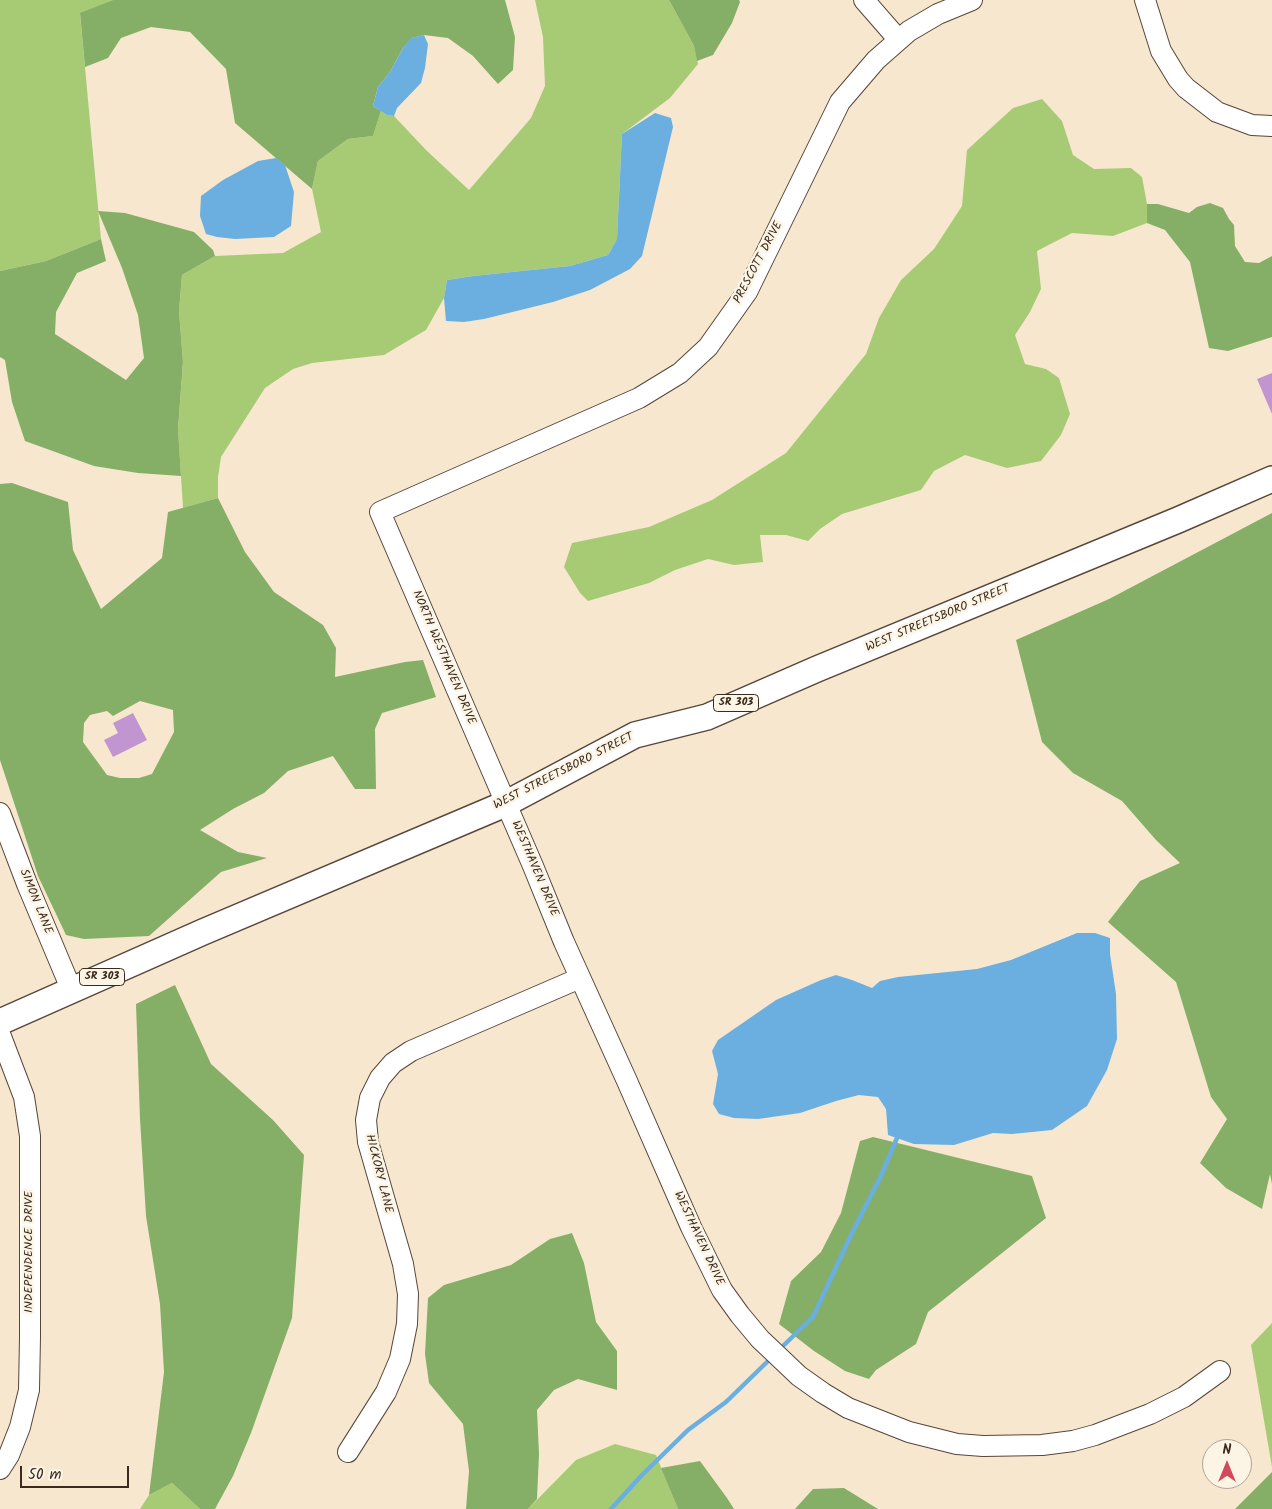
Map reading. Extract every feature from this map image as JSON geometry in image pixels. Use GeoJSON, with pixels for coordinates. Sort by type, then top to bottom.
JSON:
{"type":"FeatureCollection","features":[{"type":"Feature","properties":{"kind":"main road","name":"WEST STREETSBORO STREET"},"geometry":{"type":"LineString","coordinates":[[0,1022],[203,932],[506,804],[635,735],[707,717],[801,675],[1169,524],[1272,479]]}},
{"type":"Feature","properties":{"kind":"street"},"geometry":{"type":"LineString","coordinates":[[864,0],[898,39]]}},
{"type":"Feature","properties":{"kind":"street","name":"PRESCOTT DRIVE"},"geometry":{"type":"LineString","coordinates":[[380,512],[638,398],[687,367],[708,347],[747,292],[840,102],[876,60],[898,39],[938,14],[972,0]]}},
{"type":"Feature","properties":{"kind":"street"},"geometry":{"type":"LineString","coordinates":[[1145,0],[1161,51],[1186,88],[1217,112],[1252,125],[1272,126]]}},
{"type":"Feature","properties":{"kind":"street","name":"NORTH WESTHAVEN DRIVE"},"geometry":{"type":"LineString","coordinates":[[380,512],[506,804]]}},
{"type":"Feature","properties":{"kind":"street","name":"WESTHAVEN DRIVE"},"geometry":{"type":"LineString","coordinates":[[506,804],[534,866],[580,978],[628,1081],[691,1228],[722,1290],[740,1316],[760,1339],[799,1376],[848,1408],[887,1425],[957,1444],[1031,1446],[1073,1441],[1128,1424],[1184,1397],[1220,1371]]}},
{"type":"Feature","properties":{"kind":"street","name":"SIMON LANE"},"geometry":{"type":"LineString","coordinates":[[0,813],[27,884],[72,991]]}},
{"type":"Feature","properties":{"kind":"street","name":"HICKORY LANE"},"geometry":{"type":"LineString","coordinates":[[348,1452],[386,1392],[400,1359],[407,1324],[408,1294],[403,1264],[368,1142],[366,1120],[370,1098],[380,1078],[393,1064],[411,1051],[580,978]]}},
{"type":"Feature","properties":{"kind":"street","name":"INDEPENDENCE DRIVE"},"geometry":{"type":"LineString","coordinates":[[0,1034],[24,1097],[29,1129],[30,1337],[29,1390],[20,1427],[9,1455],[0,1469]]}},
{"type":"Feature","properties":{"kind":"green space"},"geometry":{"type":"Polygon","coordinates":[[[0,0],[113,0],[80,14],[101,239],[46,261],[0,271],[0,0]]]}},
{"type":"Feature","properties":{"kind":"green space"},"geometry":{"type":"Polygon","coordinates":[[[113,0],[505,0],[515,37],[513,70],[498,84],[473,56],[448,38],[424,35],[412,38],[403,48],[390,72],[378,87],[373,106],[381,111],[373,136],[348,139],[318,161],[312,189],[235,123],[226,69],[190,32],[151,27],[121,38],[108,58],[85,67],[80,13],[113,0]]]}},
{"type":"Feature","properties":{"kind":"green space"},"geometry":{"type":"Polygon","coordinates":[[[535,0],[669,0],[694,46],[698,64],[670,98],[622,134],[617,239],[608,255],[570,266],[447,280],[444,298],[426,330],[384,355],[312,363],[293,369],[265,388],[221,457],[218,477],[218,498],[183,508],[178,430],[183,362],[179,311],[182,275],[215,256],[283,253],[321,232],[312,189],[318,161],[348,139],[373,136],[381,111],[387,115],[394,116],[426,150],[469,190],[531,118],[545,86],[543,37],[535,0]]]}},
{"type":"Feature","properties":{"kind":"green space"},"geometry":{"type":"Polygon","coordinates":[[[669,0],[739,0],[740,2],[732,23],[713,55],[697,61],[694,46],[669,0]]]}},
{"type":"Feature","properties":{"kind":"green space"},"geometry":{"type":"Polygon","coordinates":[[[1042,99],[1062,121],[1073,155],[1094,169],[1131,168],[1142,177],[1147,204],[1147,223],[1113,236],[1072,233],[1037,251],[1041,289],[1030,312],[1015,335],[1025,364],[1046,369],[1059,378],[1070,414],[1061,435],[1041,461],[1007,468],[965,455],[934,471],[921,490],[842,514],[820,529],[808,541],[786,535],[760,535],[763,562],[734,565],[708,559],[675,570],[649,583],[588,601],[580,593],[564,567],[572,543],[649,527],[712,500],[786,453],[866,354],[879,318],[901,280],[934,249],[962,206],[967,150],[1013,108],[1042,99]]]}},
{"type":"Feature","properties":{"kind":"green space"},"geometry":{"type":"Polygon","coordinates":[[[1210,203],[1223,208],[1234,225],[1235,246],[1245,262],[1259,263],[1272,256],[1272,337],[1228,351],[1209,348],[1190,262],[1165,230],[1147,223],[1147,204],[1158,204],[1189,213],[1197,207],[1210,203]]]}},
{"type":"Feature","properties":{"kind":"green space"},"geometry":{"type":"Polygon","coordinates":[[[98,211],[125,213],[194,232],[213,250],[215,256],[182,275],[179,311],[183,362],[178,429],[181,476],[138,473],[94,466],[25,441],[12,402],[5,360],[0,357],[0,271],[46,261],[101,239],[106,261],[77,273],[56,312],[55,334],[126,380],[144,358],[138,315],[122,268],[98,211]]]}},
{"type":"Feature","properties":{"kind":"green space"},"geometry":{"type":"Polygon","coordinates":[[[12,483],[68,502],[73,550],[101,609],[162,558],[168,512],[218,498],[245,552],[274,592],[323,625],[336,648],[335,677],[423,660],[436,697],[382,713],[375,729],[376,789],[355,789],[333,756],[288,771],[264,793],[233,809],[200,830],[238,852],[267,858],[221,872],[149,936],[84,939],[66,935],[38,876],[0,760],[0,484],[12,483]],[[140,701],[113,716],[107,711],[90,715],[84,723],[83,742],[107,775],[120,778],[139,778],[152,774],[174,732],[173,710],[140,701]]]}},
{"type":"Feature","properties":{"kind":"green space"},"geometry":{"type":"Polygon","coordinates":[[[1272,513],[1272,1184],[1270,1174],[1262,1209],[1226,1188],[1200,1163],[1227,1119],[1211,1097],[1176,982],[1108,922],[1140,881],[1180,863],[1156,840],[1122,801],[1073,773],[1042,742],[1016,640],[1109,599],[1272,513]]]}},
{"type":"Feature","properties":{"kind":"green space"},"geometry":{"type":"Polygon","coordinates":[[[175,985],[211,1064],[273,1120],[304,1155],[292,1318],[251,1433],[233,1476],[215,1509],[200,1509],[172,1483],[149,1495],[164,1372],[160,1304],[146,1216],[136,1004],[175,985]]]}},
{"type":"Feature","properties":{"kind":"green space"},"geometry":{"type":"Polygon","coordinates":[[[873,1137],[1032,1176],[1046,1218],[928,1312],[916,1344],[876,1370],[869,1379],[845,1371],[814,1351],[779,1324],[791,1281],[821,1252],[841,1213],[860,1141],[873,1137]]]}},
{"type":"Feature","properties":{"kind":"green space"},"geometry":{"type":"Polygon","coordinates":[[[572,1233],[584,1263],[596,1322],[617,1351],[617,1390],[578,1379],[554,1390],[537,1410],[539,1454],[537,1499],[528,1509],[466,1509],[469,1471],[463,1424],[429,1383],[425,1354],[428,1298],[444,1285],[511,1265],[550,1239],[572,1233]]]}},
{"type":"Feature","properties":{"kind":"green space"},"geometry":{"type":"Polygon","coordinates":[[[1272,1323],[1272,1467],[1251,1345],[1272,1323]]]}},
{"type":"Feature","properties":{"kind":"green space"},"geometry":{"type":"Polygon","coordinates":[[[615,1444],[656,1455],[678,1509],[528,1509],[576,1460],[615,1444]]]}},
{"type":"Feature","properties":{"kind":"green space"},"geometry":{"type":"Polygon","coordinates":[[[700,1461],[734,1509],[678,1509],[661,1468],[700,1461]]]}},
{"type":"Feature","properties":{"kind":"green space"},"geometry":{"type":"Polygon","coordinates":[[[1272,1472],[1272,1509],[1235,1509],[1272,1472]]]}},
{"type":"Feature","properties":{"kind":"green space"},"geometry":{"type":"Polygon","coordinates":[[[172,1483],[200,1509],[140,1509],[149,1495],[172,1483]]]}},
{"type":"Feature","properties":{"kind":"green space"},"geometry":{"type":"Polygon","coordinates":[[[844,1488],[878,1509],[795,1509],[813,1489],[844,1488]]]}},
{"type":"Feature","properties":{"kind":"water"},"geometry":{"type":"Polygon","coordinates":[[[424,35],[428,44],[421,83],[397,108],[394,116],[387,115],[373,106],[378,87],[390,72],[403,48],[411,38],[424,35]]]}},
{"type":"Feature","properties":{"kind":"water"},"geometry":{"type":"Polygon","coordinates":[[[655,113],[671,118],[673,127],[642,256],[630,269],[590,290],[553,302],[484,319],[464,322],[446,321],[444,298],[447,280],[570,266],[608,255],[617,239],[622,134],[655,113]]]}},
{"type":"Feature","properties":{"kind":"water"},"geometry":{"type":"Polygon","coordinates":[[[276,158],[285,165],[294,192],[291,226],[274,237],[235,239],[206,234],[200,216],[201,196],[223,180],[258,161],[276,158]]]}},
{"type":"Feature","properties":{"kind":"water"},"geometry":{"type":"Polygon","coordinates":[[[1077,933],[1095,933],[1110,938],[1110,954],[1116,994],[1117,1039],[1107,1070],[1087,1106],[1052,1130],[1012,1134],[993,1133],[954,1145],[914,1144],[888,1135],[886,1109],[878,1097],[859,1095],[800,1113],[758,1119],[734,1118],[719,1114],[713,1104],[718,1074],[712,1051],[718,1040],[776,1000],[836,975],[872,988],[880,981],[898,977],[977,969],[1011,960],[1077,933]]]}},
{"type":"Feature","properties":{"kind":"building"},"geometry":{"type":"Polygon","coordinates":[[[1272,373],[1272,414],[1257,379],[1272,373]]]}},
{"type":"Feature","properties":{"kind":"building"},"geometry":{"type":"Polygon","coordinates":[[[133,713],[147,740],[113,757],[104,740],[118,733],[113,723],[133,713]]]}},
{"type":"Feature","properties":{"kind":"waterway"},"geometry":{"type":"LineString","coordinates":[[784,1345],[813,1317],[880,1178],[897,1138]]}},
{"type":"Feature","properties":{"kind":"waterway"},"geometry":{"type":"LineString","coordinates":[[611,1509],[642,1475],[688,1430],[726,1402],[767,1362]]}}]}
